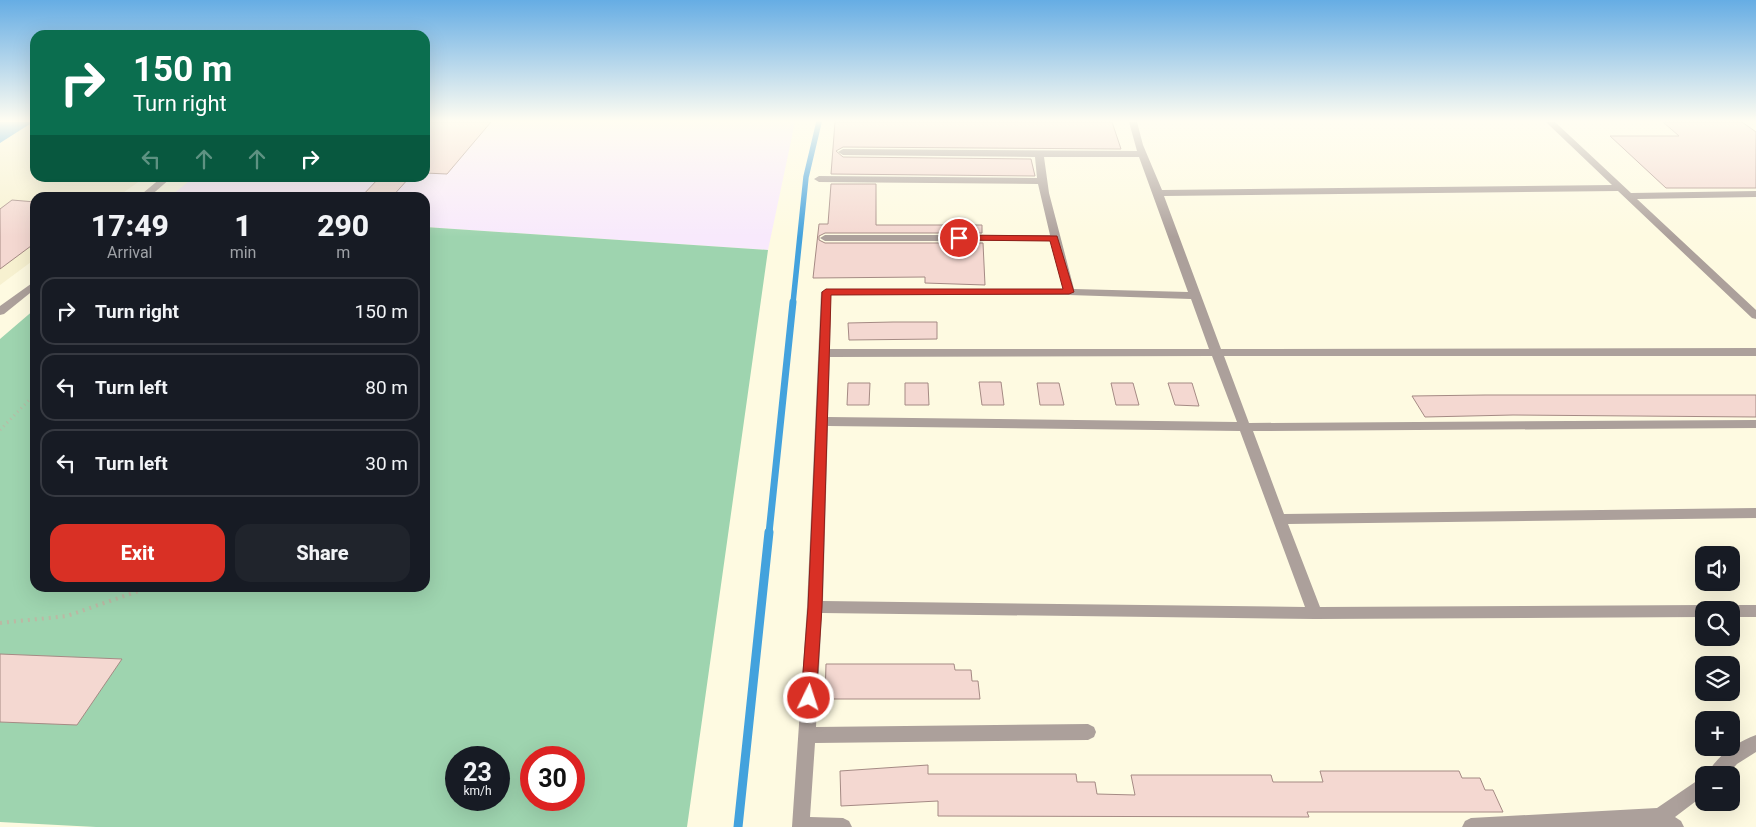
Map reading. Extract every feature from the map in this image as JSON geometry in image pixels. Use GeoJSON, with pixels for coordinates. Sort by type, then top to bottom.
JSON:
{"type":"FeatureCollection","features":[{"type":"Feature","properties":{"kind":"street"},"geometry":{"type":"LineString","coordinates":[[1040,161],[1054,238],[1069,292]]}},
{"type":"Feature","properties":{"kind":"street"},"geometry":{"type":"LineString","coordinates":[[1146,161],[1194,296],[1315,613]]}},
{"type":"Feature","properties":{"kind":"street"},"geometry":{"type":"LineString","coordinates":[[1592,161],[1756,316]]}},
{"type":"Feature","properties":{"kind":"street"},"geometry":{"type":"LineString","coordinates":[[819,179],[1043,181]]}},
{"type":"Feature","properties":{"kind":"street"},"geometry":{"type":"LineString","coordinates":[[148,192],[161,182]]}},
{"type":"Feature","properties":{"kind":"street"},"geometry":{"type":"LineString","coordinates":[[1158,192],[1626,192],[1756,194]]}},
{"type":"Feature","properties":{"kind":"street"},"geometry":{"type":"LineString","coordinates":[[825,238],[1054,238]]}},
{"type":"Feature","properties":{"kind":"street"},"geometry":{"type":"LineString","coordinates":[[0,312],[30,288]]}},
{"type":"Feature","properties":{"kind":"street"},"geometry":{"type":"LineString","coordinates":[[843,827],[801,826],[815,607],[826,292],[1069,292],[1194,296]]}},
{"type":"Feature","properties":{"kind":"street"},"geometry":{"type":"LineString","coordinates":[[823,353],[1756,352]]}},
{"type":"Feature","properties":{"kind":"street"},"geometry":{"type":"LineString","coordinates":[[821,421],[1244,427],[1756,424]]}},
{"type":"Feature","properties":{"kind":"street"},"geometry":{"type":"LineString","coordinates":[[1279,519],[1756,513]]}},
{"type":"Feature","properties":{"kind":"street"},"geometry":{"type":"LineString","coordinates":[[815,607],[1315,613],[1695,611]]}},
{"type":"Feature","properties":{"kind":"street"},"geometry":{"type":"LineString","coordinates":[[1740,611],[1756,611]]}},
{"type":"Feature","properties":{"kind":"street"},"geometry":{"type":"LineString","coordinates":[[806,735],[1088,732]]}},
{"type":"Feature","properties":{"kind":"street"},"geometry":{"type":"LineString","coordinates":[[1724,766],[1731,758],[1756,743]]}},
{"type":"Feature","properties":{"kind":"street"},"geometry":{"type":"LineString","coordinates":[[1657,822],[1695,791]]}},
{"type":"Feature","properties":{"kind":"street"},"geometry":{"type":"LineString","coordinates":[[1471,827],[1657,822],[1675,827]]}},
{"type":"Feature","properties":{"kind":"path"},"geometry":{"type":"LineString","coordinates":[[0,430],[30,399]]}},
{"type":"Feature","properties":{"kind":"path"},"geometry":{"type":"LineString","coordinates":[[0,623],[67,616],[136,592]]}},
{"type":"Feature","properties":{"kind":"shaded area"},"geometry":{"type":"Polygon","coordinates":[[[0,161],[30,161],[30,182],[138,182],[124,192],[30,192],[30,263],[0,285],[0,161]]]}},
{"type":"Feature","properties":{"kind":"shaded area"},"geometry":{"type":"Polygon","coordinates":[[[430,161],[787,161],[768,250],[430,227],[430,192],[176,192],[188,182],[430,182],[430,161]]]}},
{"type":"Feature","properties":{"kind":"green space"},"geometry":{"type":"Polygon","coordinates":[[[430,227],[768,250],[687,827],[96,827],[0,822],[0,339],[30,313],[30,592],[430,592],[430,227]]]}},
{"type":"Feature","properties":{"kind":"building"},"geometry":{"type":"Polygon","coordinates":[[[430,161],[458,161],[447,174],[430,173],[430,161]]]}},
{"type":"Feature","properties":{"kind":"building"},"geometry":{"type":"Polygon","coordinates":[[[832,161],[1031,161],[1035,176],[831,174],[832,161]]]}},
{"type":"Feature","properties":{"kind":"building"},"geometry":{"type":"Polygon","coordinates":[[[1636,161],[1756,161],[1756,188],[1666,188],[1636,161]]]}},
{"type":"Feature","properties":{"kind":"building"},"geometry":{"type":"Polygon","coordinates":[[[375,182],[405,182],[396,192],[366,192],[375,182]]]}},
{"type":"Feature","properties":{"kind":"building"},"geometry":{"type":"Polygon","coordinates":[[[831,184],[876,184],[876,225],[982,225],[982,233],[825,233],[819,236],[819,240],[825,243],[983,243],[985,285],[925,283],[925,277],[813,278],[819,224],[828,224],[831,184]]]}},
{"type":"Feature","properties":{"kind":"building"},"geometry":{"type":"Polygon","coordinates":[[[12,200],[30,202],[30,247],[0,269],[0,209],[12,200]]]}},
{"type":"Feature","properties":{"kind":"building"},"geometry":{"type":"Polygon","coordinates":[[[937,322],[937,339],[849,340],[848,323],[937,322]]]}},
{"type":"Feature","properties":{"kind":"building"},"geometry":{"type":"Polygon","coordinates":[[[979,382],[1001,382],[1004,405],[982,405],[979,382]]]}},
{"type":"Feature","properties":{"kind":"building"},"geometry":{"type":"Polygon","coordinates":[[[848,383],[870,383],[869,405],[847,405],[848,383]]]}},
{"type":"Feature","properties":{"kind":"building"},"geometry":{"type":"Polygon","coordinates":[[[905,383],[928,383],[929,405],[905,405],[905,383]]]}},
{"type":"Feature","properties":{"kind":"building"},"geometry":{"type":"Polygon","coordinates":[[[1037,383],[1059,383],[1064,405],[1040,405],[1037,383]]]}},
{"type":"Feature","properties":{"kind":"building"},"geometry":{"type":"Polygon","coordinates":[[[1111,383],[1133,383],[1139,405],[1116,405],[1111,383]]]}},
{"type":"Feature","properties":{"kind":"building"},"geometry":{"type":"Polygon","coordinates":[[[1168,383],[1192,383],[1199,406],[1175,405],[1168,383]]]}},
{"type":"Feature","properties":{"kind":"building"},"geometry":{"type":"Polygon","coordinates":[[[1756,395],[1756,417],[1513,415],[1425,417],[1412,396],[1756,395]]]}},
{"type":"Feature","properties":{"kind":"building"},"geometry":{"type":"Polygon","coordinates":[[[0,654],[122,659],[77,725],[0,722],[0,654]]]}},
{"type":"Feature","properties":{"kind":"building"},"geometry":{"type":"Polygon","coordinates":[[[826,664],[954,664],[955,670],[971,670],[972,681],[978,681],[980,699],[825,699],[826,664]]]}},
{"type":"Feature","properties":{"kind":"building"},"geometry":{"type":"Polygon","coordinates":[[[928,765],[928,774],[1076,774],[1077,782],[1095,782],[1097,794],[1135,795],[1131,775],[1271,775],[1273,782],[1323,782],[1320,771],[1459,771],[1462,778],[1480,778],[1485,790],[1493,790],[1503,812],[1307,812],[1309,817],[938,816],[938,801],[841,806],[840,771],[928,765]]]}},
{"type":"Feature","properties":{"kind":"waterway"},"geometry":{"type":"LineString","coordinates":[[793,303],[806,177],[810,161]]}},
{"type":"Feature","properties":{"kind":"waterway"},"geometry":{"type":"LineString","coordinates":[[769,533],[793,302]]}},
{"type":"Feature","properties":{"kind":"waterway"},"geometry":{"type":"LineString","coordinates":[[738,827],[769,532]]}},
{"type":"Feature","properties":{"kind":"route"},"geometry":{"type":"LineString","coordinates":[[809,698],[815,607],[826,292],[1069,292],[1054,238],[959,238]]}}]}
